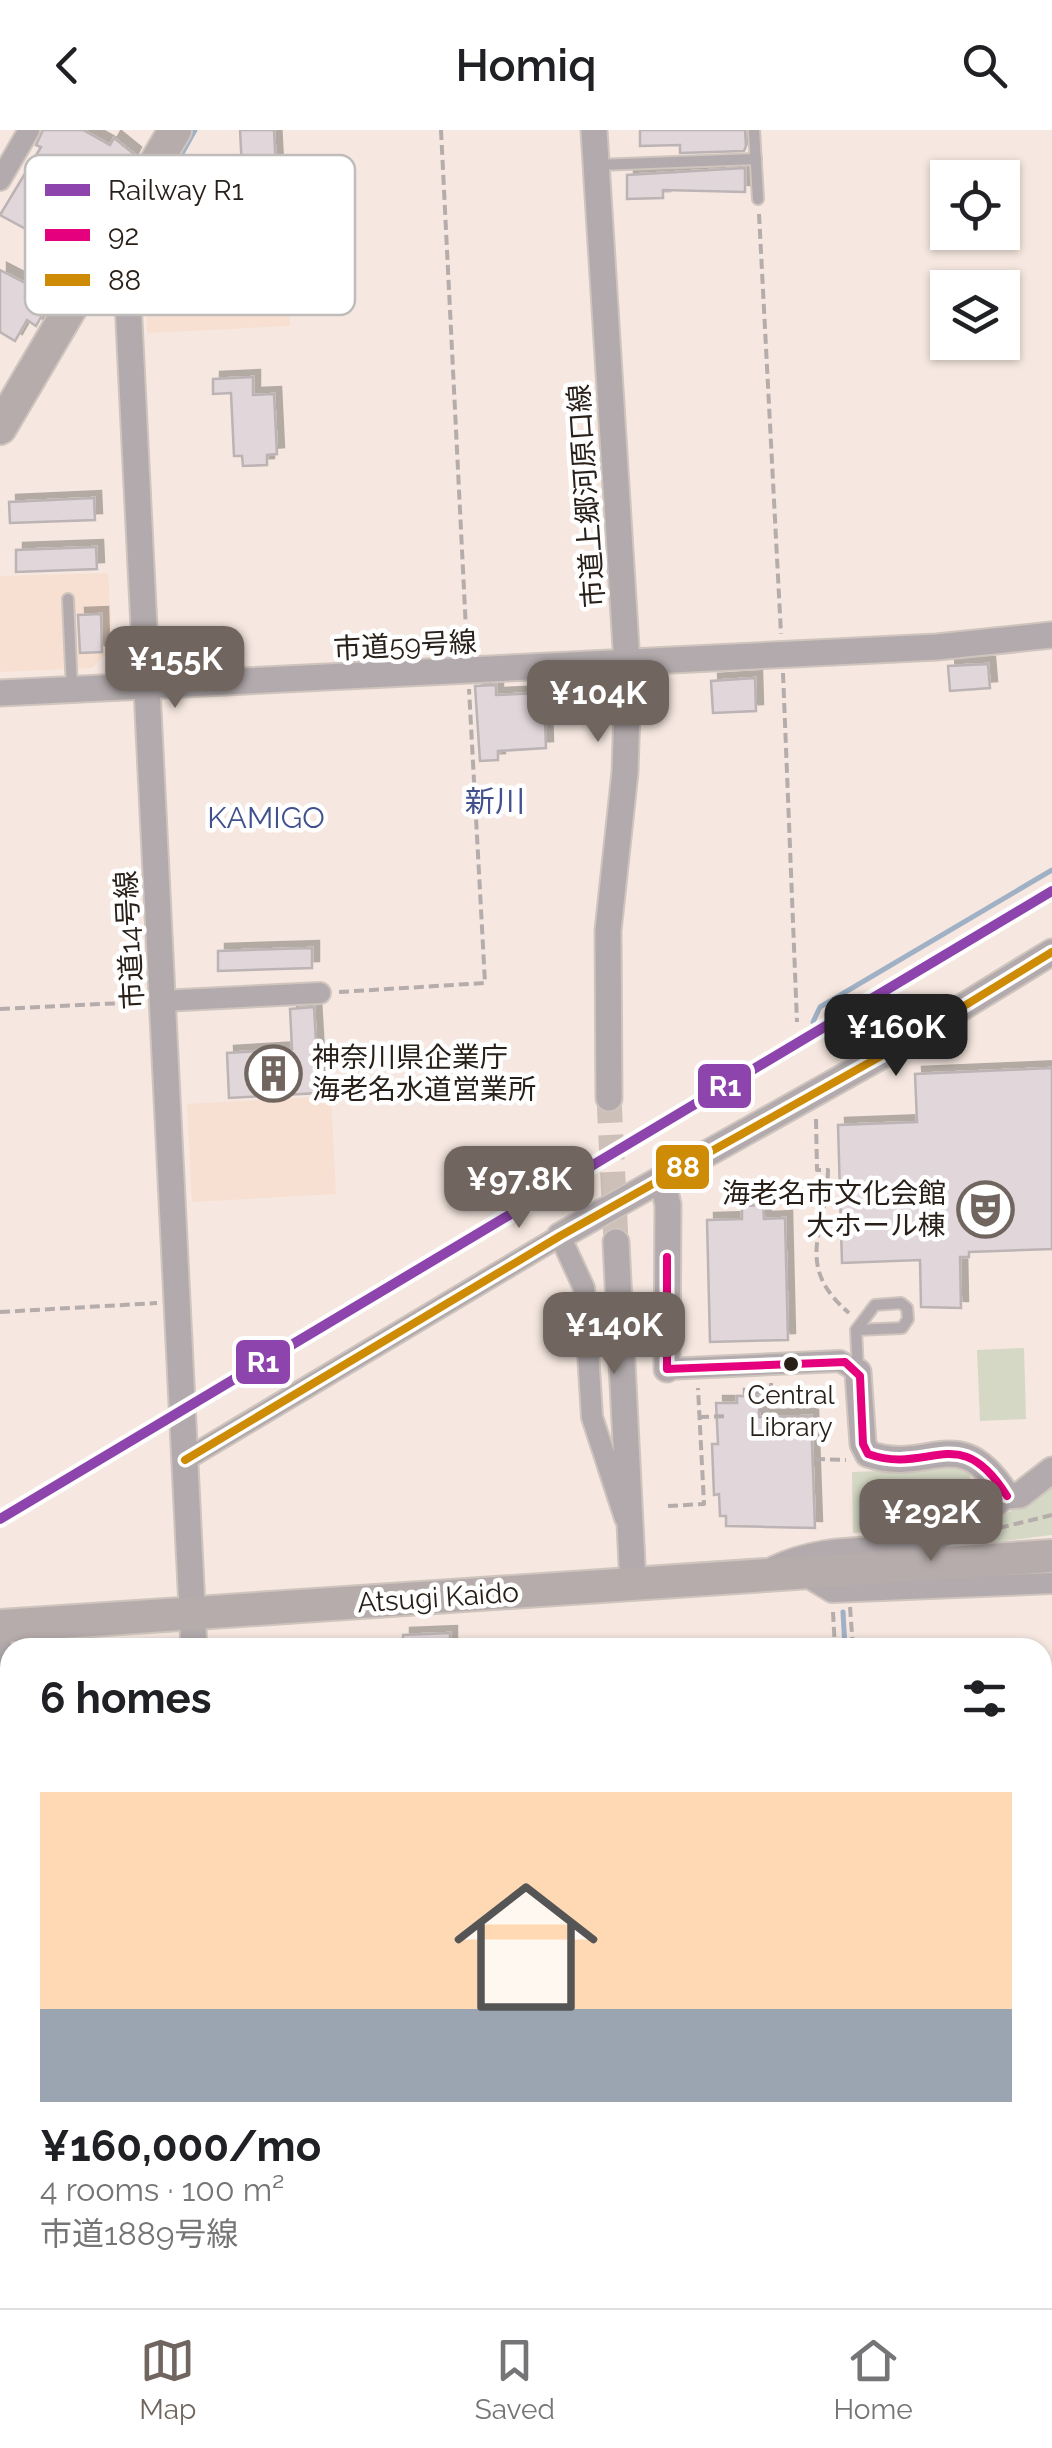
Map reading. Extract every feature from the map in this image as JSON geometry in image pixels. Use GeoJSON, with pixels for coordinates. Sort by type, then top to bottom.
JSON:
{"type":"FeatureCollection","features":[{"type":"Feature","properties":{"kind":"main road"},"geometry":{"type":"LineString","coordinates":[[161,155],[175,130]]}},
{"type":"Feature","properties":{"kind":"main road"},"geometry":{"type":"LineString","coordinates":[[0,428],[67,315]]}},
{"type":"Feature","properties":{"kind":"main road","name":"Atsugi Kaido"},"geometry":{"type":"LineString","coordinates":[[0,1626],[1052,1556]]}},
{"type":"Feature","properties":{"kind":"street"},"geometry":{"type":"LineString","coordinates":[[0,180],[29,130]]}},
{"type":"Feature","properties":{"kind":"street","name":"市道上郷河原口線"},"geometry":{"type":"LineString","coordinates":[[594,130],[627,663],[624,772],[608,931],[609,1098]]}},
{"type":"Feature","properties":{"kind":"street","name":"市道14号線"},"geometry":{"type":"LineString","coordinates":[[129,315],[193,1638]]}},
{"type":"Feature","properties":{"kind":"street","name":"市道59号線"},"geometry":{"type":"LineString","coordinates":[[0,693],[937,647],[1052,635]]}},
{"type":"Feature","properties":{"kind":"street"},"geometry":{"type":"LineString","coordinates":[[185,1460],[560,1236],[900,1046],[1052,952]]}},
{"type":"Feature","properties":{"kind":"street"},"geometry":{"type":"LineString","coordinates":[[162,1001],[320,993]]}},
{"type":"Feature","properties":{"kind":"street"},"geometry":{"type":"LineString","coordinates":[[662,1178],[668,1205],[667,1369],[840,1361],[858,1372],[863,1444],[868,1454],[968,1455],[987,1467],[1007,1496]]}},
{"type":"Feature","properties":{"kind":"street"},"geometry":{"type":"LineString","coordinates":[[560,1236],[584,1288],[592,1417],[632,1538]]}},
{"type":"Feature","properties":{"kind":"street"},"geometry":{"type":"LineString","coordinates":[[616,1242],[634,1584]]}},
{"type":"Feature","properties":{"kind":"street"},"geometry":{"type":"LineString","coordinates":[[753,1576],[799,1554],[933,1543],[957,1534],[1007,1496],[1020,1495],[1052,1470]]}},
{"type":"Feature","properties":{"kind":"street"},"geometry":{"type":"LineString","coordinates":[[802,1574],[840,1593],[1052,1583]]}},
{"type":"Feature","properties":{"kind":"lane"},"geometry":{"type":"LineString","coordinates":[[754,130],[758,199]]}},
{"type":"Feature","properties":{"kind":"lane"},"geometry":{"type":"LineString","coordinates":[[596,165],[756,159]]}},
{"type":"Feature","properties":{"kind":"lane"},"geometry":{"type":"LineString","coordinates":[[68,599],[72,691]]}},
{"type":"Feature","properties":{"kind":"lane"},"geometry":{"type":"LineString","coordinates":[[856,1330],[902,1328],[908,1319],[907,1308],[901,1303],[875,1305],[856,1330],[858,1372]]}},
{"type":"Feature","properties":{"kind":"path"},"geometry":{"type":"LineString","coordinates":[[320,993],[484,983],[441,130]]}},
{"type":"Feature","properties":{"kind":"path"},"geometry":{"type":"LineString","coordinates":[[758,199],[796,1022]]}},
{"type":"Feature","properties":{"kind":"path"},"geometry":{"type":"LineString","coordinates":[[0,1010],[162,1001]]}},
{"type":"Feature","properties":{"kind":"path"},"geometry":{"type":"LineString","coordinates":[[816,1110],[817,1170],[828,1170],[827,1209],[816,1232],[817,1275],[829,1295],[849,1314]]}},
{"type":"Feature","properties":{"kind":"path"},"geometry":{"type":"LineString","coordinates":[[0,1312],[177,1302]]}},
{"type":"Feature","properties":{"kind":"path"},"geometry":{"type":"LineString","coordinates":[[668,1506],[704,1504],[697,1376]]}},
{"type":"Feature","properties":{"kind":"path"},"geometry":{"type":"LineString","coordinates":[[759,1410],[772,1410],[771,1383]]}},
{"type":"Feature","properties":{"kind":"path"},"geometry":{"type":"LineString","coordinates":[[699,1417],[728,1416]]}},
{"type":"Feature","properties":{"kind":"path"},"geometry":{"type":"LineString","coordinates":[[815,1459],[846,1460]]}},
{"type":"Feature","properties":{"kind":"path"},"geometry":{"type":"LineString","coordinates":[[988,1530],[1052,1514]]}},
{"type":"Feature","properties":{"kind":"path"},"geometry":{"type":"LineString","coordinates":[[840,1593],[852,1638]]}},
{"type":"Feature","properties":{"kind":"path"},"geometry":{"type":"LineString","coordinates":[[836,1638],[840,1593]]}},
{"type":"Feature","properties":{"kind":"shaded area"},"geometry":{"type":"Polygon","coordinates":[[[146,315],[289,315],[290,326],[147,333],[146,315]]]}},
{"type":"Feature","properties":{"kind":"shaded area"},"geometry":{"type":"Polygon","coordinates":[[[108,573],[113,646],[92,668],[0,672],[0,576],[108,573]]]}},
{"type":"Feature","properties":{"kind":"shaded area"},"geometry":{"type":"Polygon","coordinates":[[[331,1096],[336,1194],[192,1202],[187,1104],[331,1096]]]}},
{"type":"Feature","properties":{"kind":"green space"},"geometry":{"type":"Polygon","coordinates":[[[1024,1348],[1026,1419],[980,1421],[977,1350],[1024,1348]]]}},
{"type":"Feature","properties":{"kind":"green space"},"geometry":{"type":"Polygon","coordinates":[[[970,1467],[971,1499],[956,1510],[929,1523],[853,1533],[852,1472],[970,1467]]]}},
{"type":"Feature","properties":{"kind":"green space"},"geometry":{"type":"Polygon","coordinates":[[[1052,1486],[1052,1535],[941,1549],[1011,1511],[1052,1486]]]}},
{"type":"Feature","properties":{"kind":"building"},"geometry":{"type":"Polygon","coordinates":[[[43,130],[83,130],[110,145],[114,138],[134,154],[36,155],[41,147],[36,145],[43,130]]]}},
{"type":"Feature","properties":{"kind":"building"},"geometry":{"type":"Polygon","coordinates":[[[240,130],[274,130],[275,155],[241,155],[240,130]]]}},
{"type":"Feature","properties":{"kind":"building"},"geometry":{"type":"Polygon","coordinates":[[[640,130],[745,130],[746,146],[744,151],[680,153],[680,145],[640,146],[640,130]]]}},
{"type":"Feature","properties":{"kind":"building"},"geometry":{"type":"Polygon","coordinates":[[[745,168],[745,192],[663,190],[663,198],[627,199],[627,175],[745,168]]]}},
{"type":"Feature","properties":{"kind":"building"},"geometry":{"type":"Polygon","coordinates":[[[25,174],[25,228],[0,215],[25,174]]]}},
{"type":"Feature","properties":{"kind":"building"},"geometry":{"type":"Polygon","coordinates":[[[0,270],[25,283],[25,315],[42,315],[36,326],[27,320],[15,341],[0,332],[0,270]]]}},
{"type":"Feature","properties":{"kind":"building"},"geometry":{"type":"Polygon","coordinates":[[[253,377],[253,395],[274,394],[277,454],[267,455],[267,465],[243,466],[242,456],[234,456],[231,393],[213,394],[213,379],[253,377]]]}},
{"type":"Feature","properties":{"kind":"building"},"geometry":{"type":"Polygon","coordinates":[[[94,498],[95,520],[10,523],[9,502],[94,498]]]}},
{"type":"Feature","properties":{"kind":"building"},"geometry":{"type":"Polygon","coordinates":[[[96,547],[97,569],[16,572],[16,550],[96,547]]]}},
{"type":"Feature","properties":{"kind":"building"},"geometry":{"type":"Polygon","coordinates":[[[101,614],[102,652],[80,653],[78,615],[101,614]]]}},
{"type":"Feature","properties":{"kind":"building"},"geometry":{"type":"Polygon","coordinates":[[[988,664],[990,688],[950,691],[948,666],[988,664]]]}},
{"type":"Feature","properties":{"kind":"building"},"geometry":{"type":"Polygon","coordinates":[[[755,678],[756,711],[713,713],[711,681],[755,678]]]}},
{"type":"Feature","properties":{"kind":"building"},"geometry":{"type":"Polygon","coordinates":[[[496,685],[496,695],[544,693],[546,748],[498,751],[498,760],[480,761],[475,686],[496,685]]]}},
{"type":"Feature","properties":{"kind":"building"},"geometry":{"type":"Polygon","coordinates":[[[312,948],[312,968],[218,971],[218,951],[312,948]]]}},
{"type":"Feature","properties":{"kind":"building","name":"神奈川県企業庁 海老名水道営業所"},"geometry":{"type":"Polygon","coordinates":[[[314,1007],[319,1093],[229,1098],[227,1053],[292,1049],[290,1009],[314,1007]]]}},
{"type":"Feature","properties":{"kind":"building","name":"海老名市文化会館 大ホール棟"},"geometry":{"type":"Polygon","coordinates":[[[1052,1068],[1052,1249],[969,1252],[969,1257],[960,1257],[961,1308],[921,1307],[920,1260],[842,1263],[838,1125],[917,1122],[915,1074],[1052,1068]]]}},
{"type":"Feature","properties":{"kind":"building"},"geometry":{"type":"Polygon","coordinates":[[[763,1205],[764,1219],[785,1218],[788,1340],[710,1342],[707,1220],[742,1219],[742,1206],[763,1205]]]}},
{"type":"Feature","properties":{"kind":"building"},"geometry":{"type":"Polygon","coordinates":[[[737,1396],[759,1396],[759,1417],[811,1416],[815,1528],[726,1526],[726,1516],[720,1516],[719,1494],[714,1495],[712,1444],[718,1444],[716,1403],[737,1403],[737,1396]]]}},
{"type":"Feature","properties":{"kind":"building"},"geometry":{"type":"Polygon","coordinates":[[[450,1633],[450,1638],[403,1638],[450,1633]]]}},
{"type":"Feature","properties":{"kind":"waterway"},"geometry":{"type":"LineString","coordinates":[[181,155],[195,130]]}},
{"type":"Feature","properties":{"kind":"waterway"},"geometry":{"type":"LineString","coordinates":[[813,1022],[820,1007],[1052,870]]}},
{"type":"Feature","properties":{"kind":"waterway"},"geometry":{"type":"LineString","coordinates":[[843,1612],[844,1638]]}},
{"type":"Feature","properties":{"kind":"tunnel"},"geometry":{"type":"LineString","coordinates":[[609,1098],[616,1242]]}},
{"type":"Feature","properties":{"kind":"rail line","name":"R1"},"geometry":{"type":"LineString","coordinates":[[0,1519],[1052,891]]}},
{"type":"Feature","properties":{"kind":"transit line","name":"88"},"geometry":{"type":"LineString","coordinates":[[185,1460],[560,1236],[899,1046],[1052,952]]}},
{"type":"Feature","properties":{"kind":"transit line","name":"92"},"geometry":{"type":"LineString","coordinates":[[667,1257],[667,1369],[845,1362],[860,1376],[863,1444],[868,1454],[890,1459],[958,1455],[974,1460],[990,1473],[1007,1496]]}},
{"type":"Feature","properties":{"kind":"place","name":"神奈川県企業庁 海老名水道営業所"},"geometry":{"type":"Point","coordinates":[273,1073]}},
{"type":"Feature","properties":{"kind":"place","name":"海老名市文化会館 大ホール棟"},"geometry":{"type":"Point","coordinates":[985,1209]}},
{"type":"Feature","properties":{"kind":"place","name":"Central Library"},"geometry":{"type":"Point","coordinates":[791,1364]}},
{"type":"Feature","properties":{"kind":"district","name":"新川"},"geometry":{"type":"Point","coordinates":[495,802]}},
{"type":"Feature","properties":{"kind":"district","name":"KAMIGO"},"geometry":{"type":"Point","coordinates":[266,818]}}]}
